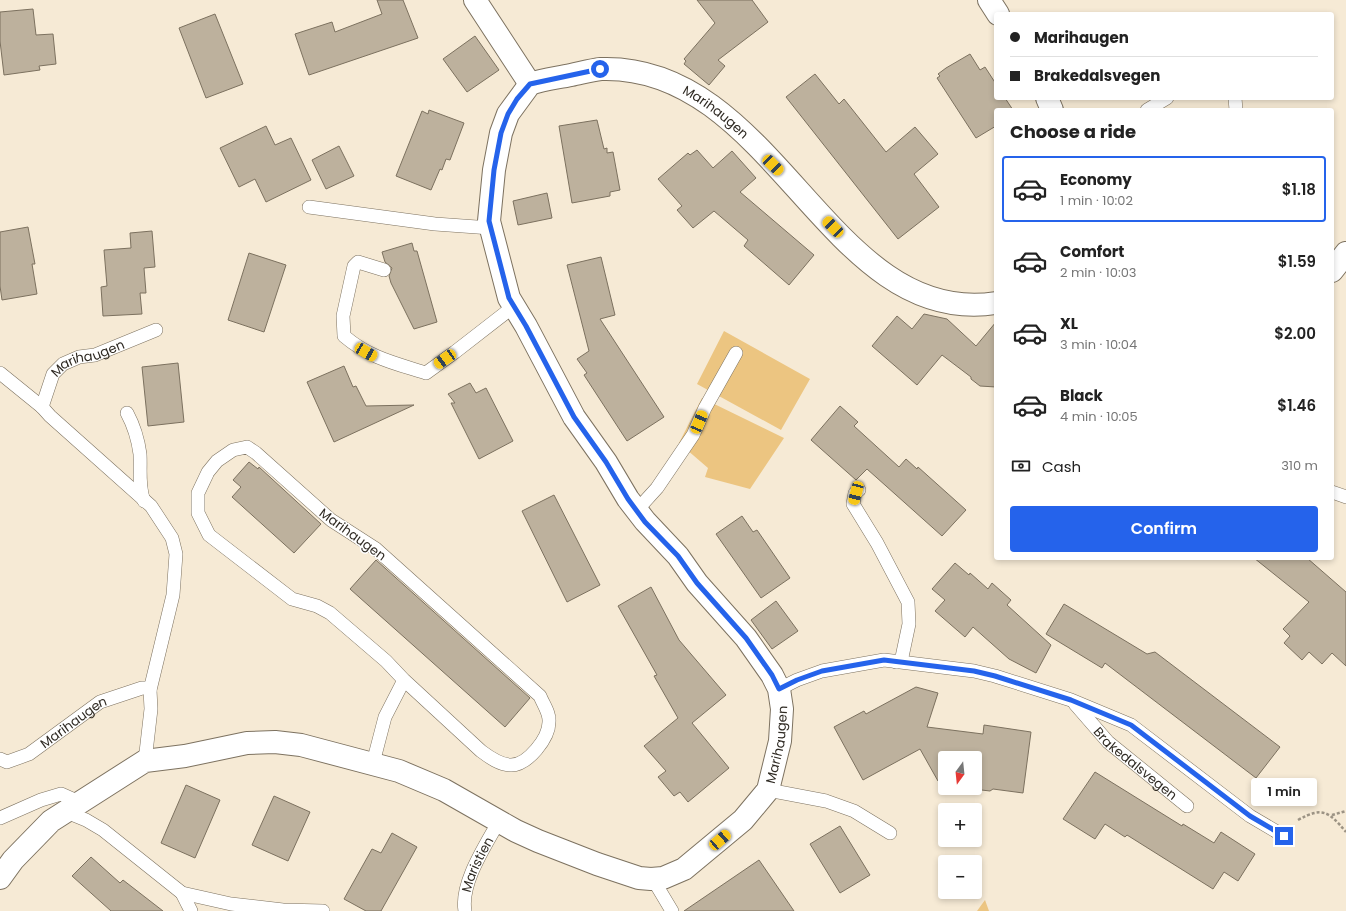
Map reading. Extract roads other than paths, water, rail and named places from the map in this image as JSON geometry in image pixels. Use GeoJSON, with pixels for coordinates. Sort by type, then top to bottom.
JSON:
{"type":"FeatureCollection","features":[{"type":"Feature","properties":{"kind":"street"},"geometry":{"type":"LineString","coordinates":[[989,0],[997,12]]}},
{"type":"Feature","properties":{"kind":"street"},"geometry":{"type":"LineString","coordinates":[[476,1],[530,84]]}},
{"type":"Feature","properties":{"kind":"street","name":"Marihaugen"},"geometry":{"type":"LineString","coordinates":[[0,878],[13,860],[51,821],[145,761],[185,756],[247,743],[274,742],[301,745],[373,763],[444,790],[538,842],[639,878],[662,878],[684,869],[743,820],[768,790],[780,741],[782,709],[779,689],[772,675],[746,638],[697,583],[678,556],[645,522],[574,417],[526,326],[513,307],[509,298],[489,221],[489,214],[494,170],[501,133],[508,114],[517,99],[530,84],[600,69],[620,70],[654,76],[679,85],[698,96],[739,127],[804,198],[872,267],[923,296],[963,305],[994,303]]}},
{"type":"Feature","properties":{"kind":"street"},"geometry":{"type":"LineString","coordinates":[[1334,268],[1346,253]]}},
{"type":"Feature","properties":{"kind":"lane"},"geometry":{"type":"LineString","coordinates":[[1150,108],[1164,100]]}},
{"type":"Feature","properties":{"kind":"lane"},"geometry":{"type":"LineString","coordinates":[[309,207],[435,224],[491,228]]}},
{"type":"Feature","properties":{"kind":"lane"},"geometry":{"type":"LineString","coordinates":[[384,270],[358,262],[354,266],[343,316],[344,336],[356,346],[375,357],[426,373],[513,307]]}},
{"type":"Feature","properties":{"kind":"lane","name":"Marihaugen"},"geometry":{"type":"LineString","coordinates":[[42,407],[53,374],[63,364],[79,356],[94,355],[156,330]]}},
{"type":"Feature","properties":{"kind":"lane"},"geometry":{"type":"LineString","coordinates":[[637,510],[657,488],[693,435],[705,408],[736,353]]}},
{"type":"Feature","properties":{"kind":"lane"},"geometry":{"type":"LineString","coordinates":[[0,373],[42,407],[50,416],[151,506],[162,520],[172,538],[176,554],[174,595],[150,690],[151,710],[145,761]]}},
{"type":"Feature","properties":{"kind":"lane"},"geometry":{"type":"LineString","coordinates":[[126,413],[135,428],[140,454],[141,493],[144,501]]}},
{"type":"Feature","properties":{"kind":"lane","name":"Marihaugen"},"geometry":{"type":"LineString","coordinates":[[247,447],[331,520],[376,549],[540,696],[549,715],[550,723],[546,736],[525,760],[516,765],[509,765],[494,760],[481,751],[404,680],[386,660],[330,613],[316,606],[292,599],[209,535],[198,513],[198,493],[208,472],[217,461],[233,450],[247,447]]}},
{"type":"Feature","properties":{"kind":"lane"},"geometry":{"type":"LineString","coordinates":[[859,490],[856,493],[853,504],[877,543],[908,602],[909,624],[902,657],[896,662]]}},
{"type":"Feature","properties":{"kind":"lane"},"geometry":{"type":"LineString","coordinates":[[1334,493],[1346,497]]}},
{"type":"Feature","properties":{"kind":"lane","name":"Brakedalsvegen"},"geometry":{"type":"LineString","coordinates":[[779,689],[797,680],[822,671],[884,660],[974,671],[995,676],[1071,700],[1131,725],[1250,816],[1280,834]]}},
{"type":"Feature","properties":{"kind":"lane"},"geometry":{"type":"LineString","coordinates":[[373,763],[385,717],[404,680]]}},
{"type":"Feature","properties":{"kind":"lane","name":"Marihaugen"},"geometry":{"type":"LineString","coordinates":[[0,759],[7,762],[29,754],[100,702],[142,688],[149,688],[150,690]]}},
{"type":"Feature","properties":{"kind":"lane","name":"Brakedalsvegen"},"geometry":{"type":"LineString","coordinates":[[1071,700],[1108,742],[1187,806]]}},
{"type":"Feature","properties":{"kind":"lane","name":"Marihaugen"},"geometry":{"type":"LineString","coordinates":[[768,790],[826,801],[854,811],[890,833]]}},
{"type":"Feature","properties":{"kind":"lane"},"geometry":{"type":"LineString","coordinates":[[0,818],[41,800],[61,794],[86,820],[103,830],[182,892],[236,907],[323,911]]}},
{"type":"Feature","properties":{"kind":"lane","name":"Maristien"},"geometry":{"type":"LineString","coordinates":[[465,911],[464,905],[469,880],[499,821]]}},
{"type":"Feature","properties":{"kind":"lane"},"geometry":{"type":"LineString","coordinates":[[651,879],[672,911]]}},
{"type":"Feature","properties":{"kind":"lane"},"geometry":{"type":"LineString","coordinates":[[182,892],[191,911]]}}]}
